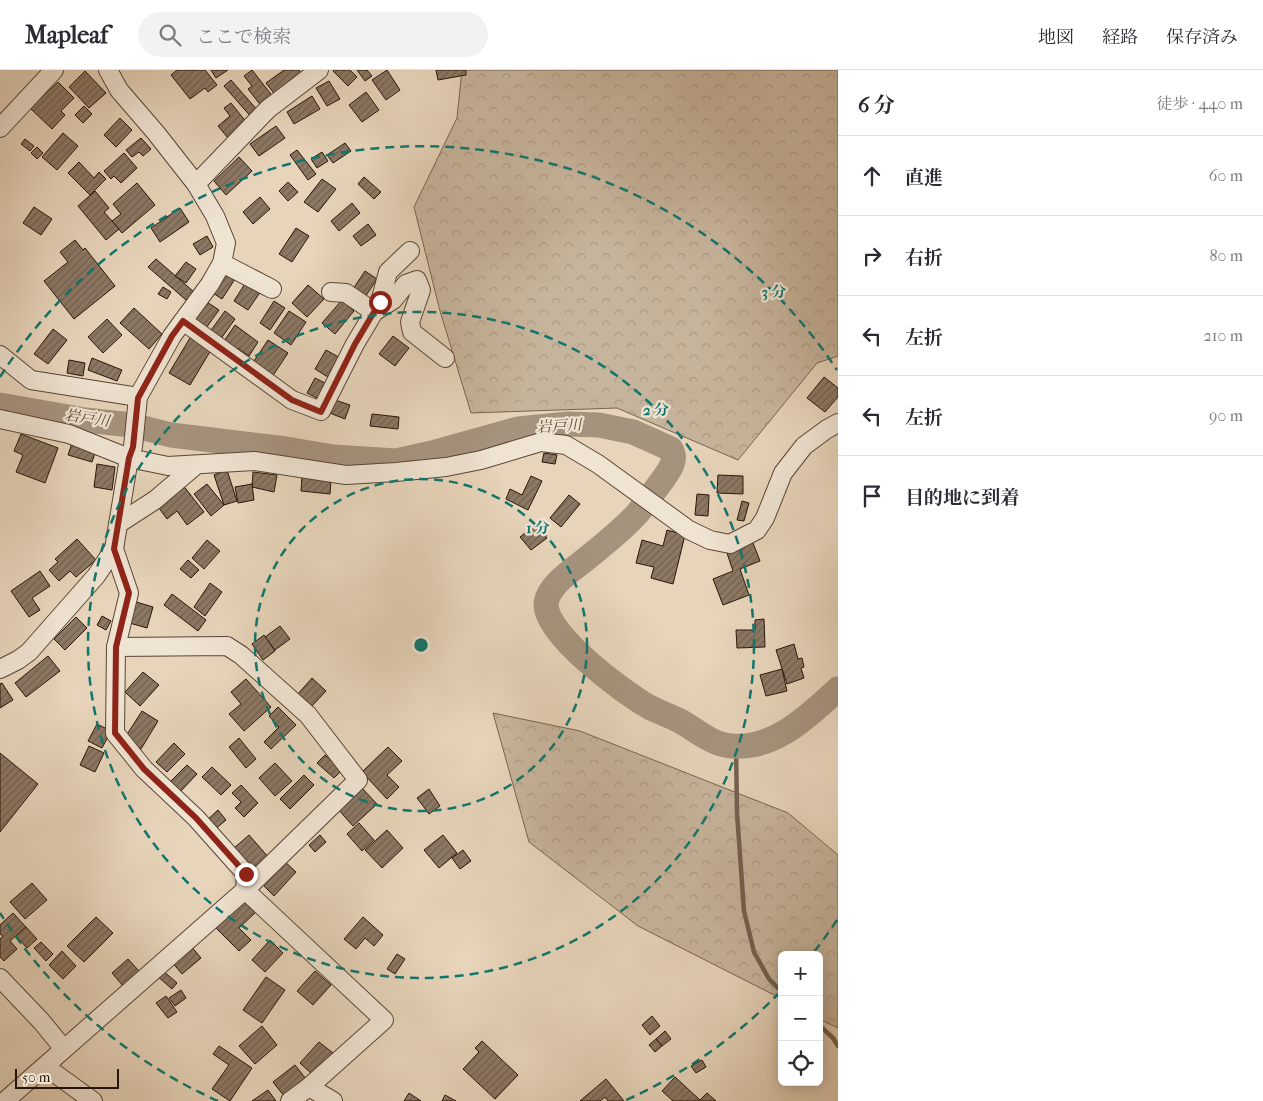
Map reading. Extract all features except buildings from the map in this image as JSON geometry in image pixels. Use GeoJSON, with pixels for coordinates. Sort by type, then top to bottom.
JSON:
{"type":"FeatureCollection","features":[{"type":"Feature","properties":{"kind":"street"},"geometry":{"type":"LineString","coordinates":[[0,128],[54,70]]}},
{"type":"Feature","properties":{"kind":"street"},"geometry":{"type":"LineString","coordinates":[[0,669],[29,652],[96,576],[114,549],[131,453],[138,398],[172,336],[210,284],[222,263],[226,243],[215,216],[196,184],[119,90],[108,70]]}},
{"type":"Feature","properties":{"kind":"street"},"geometry":{"type":"LineString","coordinates":[[196,184],[268,109],[319,70]]}},
{"type":"Feature","properties":{"kind":"street"},"geometry":{"type":"LineString","coordinates":[[183,321],[292,400],[321,412],[355,344],[380,302],[388,272],[410,251]]}},
{"type":"Feature","properties":{"kind":"street"},"geometry":{"type":"LineString","coordinates":[[222,263],[272,289]]}},
{"type":"Feature","properties":{"kind":"street"},"geometry":{"type":"LineString","coordinates":[[374,312],[393,300],[406,284],[416,280],[421,290],[410,322],[412,332],[445,358]]}},
{"type":"Feature","properties":{"kind":"street"},"geometry":{"type":"LineString","coordinates":[[331,292],[346,293],[374,312]]}},
{"type":"Feature","properties":{"kind":"street"},"geometry":{"type":"LineString","coordinates":[[0,355],[31,380],[138,398]]}},
{"type":"Feature","properties":{"kind":"street"},"geometry":{"type":"LineString","coordinates":[[0,418],[68,434],[168,466],[195,466],[254,461],[346,475],[446,467],[481,460],[541,442],[566,445],[598,464],[689,530],[710,540],[730,544],[747,537],[757,530],[783,473],[804,446],[838,423]]}},
{"type":"Feature","properties":{"kind":"street"},"geometry":{"type":"LineString","coordinates":[[118,524],[155,500],[195,466]]}},
{"type":"Feature","properties":{"kind":"street"},"geometry":{"type":"LineString","coordinates":[[114,549],[129,593],[116,647],[115,733],[144,769],[196,818],[246,874],[246,890],[384,1020],[309,1087],[290,1101]]}},
{"type":"Feature","properties":{"kind":"street"},"geometry":{"type":"LineString","coordinates":[[5,1101],[246,890],[358,780],[308,715],[241,655],[226,646],[116,647]]}},
{"type":"Feature","properties":{"kind":"street"},"geometry":{"type":"LineString","coordinates":[[0,978],[41,1021],[64,1049]]}},
{"type":"Feature","properties":{"kind":"street"},"geometry":{"type":"LineString","coordinates":[[46,1067],[93,1101]]}},
{"type":"Feature","properties":{"kind":"street"},"geometry":{"type":"LineString","coordinates":[[309,1087],[334,1101]]}},
{"type":"Feature","properties":{"kind":"green space"},"geometry":{"type":"Polygon","coordinates":[[[462,70],[838,70],[838,356],[817,363],[738,460],[617,408],[471,413],[440,311],[414,207],[457,118],[462,70]]]}},
{"type":"Feature","properties":{"kind":"green space"},"geometry":{"type":"Polygon","coordinates":[[[493,713],[580,731],[788,813],[838,855],[838,1028],[823,1021],[823,951],[778,951],[778,997],[638,926],[529,842],[493,713]]]}},
{"type":"Feature","properties":{"kind":"waterway","name":"岩戸川"},"geometry":{"type":"LineString","coordinates":[[0,405],[85,420],[132,425],[171,435],[286,449],[333,457],[396,461],[518,429],[568,424],[599,425],[633,432],[671,449],[673,462],[652,495],[636,515],[556,584],[547,598],[546,605],[550,618],[559,632],[588,662],[637,700],[680,721],[710,740],[724,745],[747,746],[762,743],[776,737],[803,720],[838,689]]}},
{"type":"Feature","properties":{"kind":"waterway"},"geometry":{"type":"LineString","coordinates":[[736,746],[737,813],[744,911],[754,952],[769,979],[778,988]]}},
{"type":"Feature","properties":{"kind":"waterway"},"geometry":{"type":"LineString","coordinates":[[823,1029],[838,1046]]}},
{"type":"Feature","properties":{"kind":"route"},"geometry":{"type":"LineString","coordinates":[[246,874],[196,818],[144,769],[115,733],[116,647],[129,593],[114,549],[129,458],[133,447],[138,398],[172,336],[183,321],[292,400],[321,412],[355,344],[380,302]]}}]}
